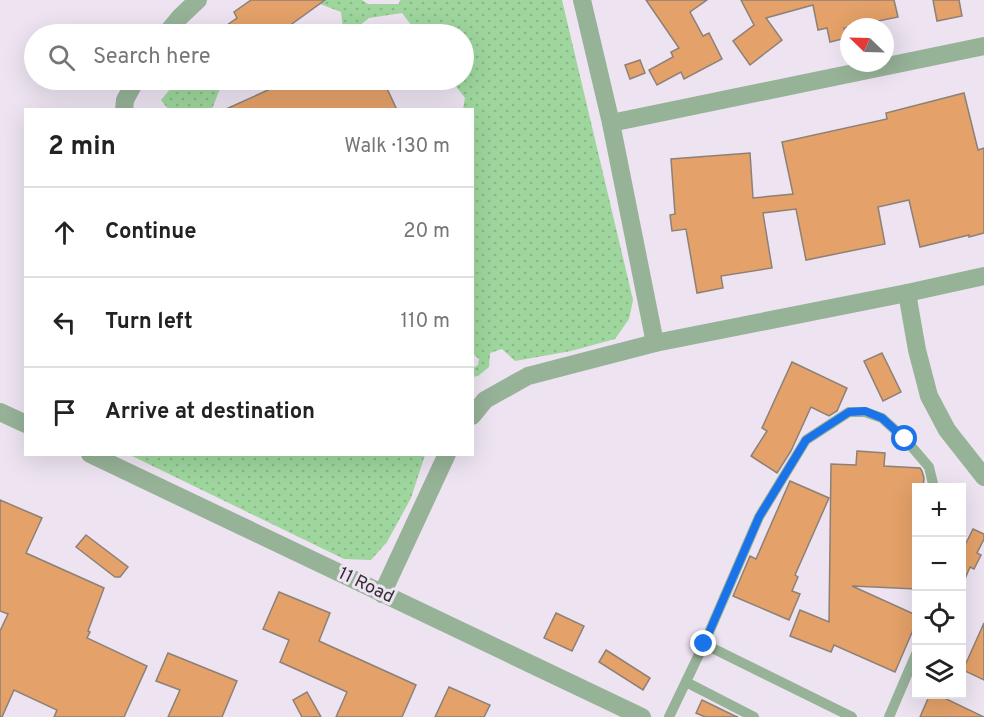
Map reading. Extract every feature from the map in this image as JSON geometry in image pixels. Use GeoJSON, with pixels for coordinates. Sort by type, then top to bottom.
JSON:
{"type":"FeatureCollection","features":[{"type":"Feature","properties":{"kind":"street"},"geometry":{"type":"LineString","coordinates":[[174,24],[198,0]]}},
{"type":"Feature","properties":{"kind":"street"},"geometry":{"type":"LineString","coordinates":[[582,0],[655,343]]}},
{"type":"Feature","properties":{"kind":"street"},"geometry":{"type":"LineString","coordinates":[[610,123],[984,46]]}},
{"type":"Feature","properties":{"kind":"street"},"geometry":{"type":"LineString","coordinates":[[124,108],[125,100],[130,90]]}},
{"type":"Feature","properties":{"kind":"street"},"geometry":{"type":"LineString","coordinates":[[474,414],[485,400],[528,376],[655,343],[984,276]]}},
{"type":"Feature","properties":{"kind":"street"},"geometry":{"type":"LineString","coordinates":[[907,293],[917,350],[929,396],[947,430],[984,477]]}},
{"type":"Feature","properties":{"kind":"street"},"geometry":{"type":"LineString","coordinates":[[0,412],[24,423]]}},
{"type":"Feature","properties":{"kind":"street","name":"11 Road"},"geometry":{"type":"LineString","coordinates":[[94,456],[642,717]]}},
{"type":"Feature","properties":{"kind":"street"},"geometry":{"type":"LineString","coordinates":[[382,594],[446,456]]}},
{"type":"Feature","properties":{"kind":"lane"},"geometry":{"type":"LineString","coordinates":[[669,717],[704,644],[759,517],[806,440],[849,412],[865,411],[882,418],[897,432],[929,467],[933,483]]}},
{"type":"Feature","properties":{"kind":"lane"},"geometry":{"type":"LineString","coordinates":[[704,644],[852,717]]}},
{"type":"Feature","properties":{"kind":"lane"},"geometry":{"type":"LineString","coordinates":[[889,717],[912,663]]}},
{"type":"Feature","properties":{"kind":"lane"},"geometry":{"type":"LineString","coordinates":[[686,682],[754,717]]}},
{"type":"Feature","properties":{"kind":"green space"},"geometry":{"type":"Polygon","coordinates":[[[320,0],[362,0],[368,4],[399,4],[400,0],[562,0],[633,300],[629,319],[615,339],[571,351],[515,361],[502,349],[490,353],[489,367],[474,377],[474,367],[478,365],[479,359],[474,355],[474,108],[463,108],[465,98],[459,90],[474,90],[474,24],[410,24],[402,13],[369,18],[362,24],[342,24],[341,12],[320,4],[320,0]]]}},
{"type":"Feature","properties":{"kind":"green space"},"geometry":{"type":"Polygon","coordinates":[[[170,90],[220,90],[212,108],[167,108],[161,100],[170,90]]]}},
{"type":"Feature","properties":{"kind":"green space"},"geometry":{"type":"Polygon","coordinates":[[[132,456],[425,456],[411,498],[387,542],[371,560],[344,559],[132,456]]]}},
{"type":"Feature","properties":{"kind":"building"},"geometry":{"type":"Polygon","coordinates":[[[251,0],[325,0],[292,24],[228,24],[237,18],[234,12],[251,0]]]}},
{"type":"Feature","properties":{"kind":"building"},"geometry":{"type":"Polygon","coordinates":[[[646,0],[707,0],[690,12],[703,36],[709,33],[722,59],[684,79],[681,72],[657,85],[649,70],[673,57],[671,52],[679,48],[646,0]]]}},
{"type":"Feature","properties":{"kind":"building"},"geometry":{"type":"Polygon","coordinates":[[[741,0],[894,0],[898,17],[840,18],[840,40],[830,42],[827,28],[818,30],[813,5],[766,18],[782,40],[750,65],[733,41],[754,25],[741,0]]]}},
{"type":"Feature","properties":{"kind":"building"},"geometry":{"type":"Polygon","coordinates":[[[933,0],[959,0],[962,16],[937,21],[933,0]]]}},
{"type":"Feature","properties":{"kind":"building"},"geometry":{"type":"Polygon","coordinates":[[[640,60],[645,73],[630,79],[625,65],[640,60]]]}},
{"type":"Feature","properties":{"kind":"building"},"geometry":{"type":"Polygon","coordinates":[[[268,90],[388,90],[396,108],[228,108],[268,90]]]}},
{"type":"Feature","properties":{"kind":"building"},"geometry":{"type":"Polygon","coordinates":[[[964,93],[978,150],[984,148],[984,233],[920,247],[909,200],[878,207],[885,244],[806,260],[796,209],[763,213],[772,268],[721,276],[723,288],[697,293],[686,229],[672,231],[670,215],[675,214],[671,159],[750,153],[753,198],[793,194],[782,142],[887,119],[886,113],[964,93]]]}},
{"type":"Feature","properties":{"kind":"building"},"geometry":{"type":"Polygon","coordinates":[[[882,353],[901,392],[883,401],[864,361],[882,353]]]}},
{"type":"Feature","properties":{"kind":"building"},"geometry":{"type":"Polygon","coordinates":[[[792,362],[847,388],[837,411],[829,416],[811,407],[791,451],[777,473],[751,456],[767,431],[762,428],[792,362]]]}},
{"type":"Feature","properties":{"kind":"building"},"geometry":{"type":"Polygon","coordinates":[[[857,451],[885,453],[884,466],[920,468],[924,478],[924,483],[912,483],[912,589],[852,586],[912,613],[912,632],[895,672],[834,645],[831,652],[790,636],[800,610],[829,622],[831,464],[856,465],[857,451]]]}},
{"type":"Feature","properties":{"kind":"building"},"geometry":{"type":"Polygon","coordinates":[[[790,481],[829,498],[795,575],[798,577],[792,591],[800,594],[789,620],[733,596],[750,556],[756,559],[790,481]]]}},
{"type":"Feature","properties":{"kind":"building"},"geometry":{"type":"Polygon","coordinates":[[[0,500],[42,518],[26,553],[104,588],[87,638],[147,666],[124,717],[54,717],[57,710],[14,690],[0,717],[0,631],[8,614],[0,611],[0,500]]]}},
{"type":"Feature","properties":{"kind":"building"},"geometry":{"type":"Polygon","coordinates":[[[973,529],[984,534],[977,553],[981,555],[974,569],[970,567],[966,576],[966,543],[973,529]]]}},
{"type":"Feature","properties":{"kind":"building"},"geometry":{"type":"Polygon","coordinates":[[[86,535],[128,567],[120,577],[115,577],[76,547],[86,535]]]}},
{"type":"Feature","properties":{"kind":"building"},"geometry":{"type":"Polygon","coordinates":[[[279,592],[330,613],[319,641],[416,685],[402,717],[336,717],[347,692],[280,662],[289,640],[263,629],[279,592]]]}},
{"type":"Feature","properties":{"kind":"building"},"geometry":{"type":"Polygon","coordinates":[[[556,613],[584,626],[572,651],[544,638],[556,613]]]}},
{"type":"Feature","properties":{"kind":"building"},"geometry":{"type":"Polygon","coordinates":[[[984,623],[984,680],[966,671],[966,663],[984,623]]]}},
{"type":"Feature","properties":{"kind":"building"},"geometry":{"type":"Polygon","coordinates":[[[606,650],[650,678],[643,690],[599,662],[606,650]]]}},
{"type":"Feature","properties":{"kind":"building"},"geometry":{"type":"Polygon","coordinates":[[[168,653],[237,681],[222,717],[168,717],[180,690],[156,681],[168,653]]]}},
{"type":"Feature","properties":{"kind":"building"},"geometry":{"type":"Polygon","coordinates":[[[449,687],[490,705],[484,717],[435,717],[449,687]]]}},
{"type":"Feature","properties":{"kind":"building"},"geometry":{"type":"Polygon","coordinates":[[[307,692],[321,717],[302,717],[293,700],[307,692]]]}},
{"type":"Feature","properties":{"kind":"building"},"geometry":{"type":"Polygon","coordinates":[[[928,699],[946,699],[984,717],[920,717],[928,699]]]}},
{"type":"Feature","properties":{"kind":"building"},"geometry":{"type":"Polygon","coordinates":[[[702,700],[738,717],[705,717],[696,713],[702,700]]]}},
{"type":"Feature","properties":{"kind":"route"},"geometry":{"type":"LineString","coordinates":[[704,644],[759,517],[806,440],[849,412],[865,411],[882,418],[905,439]]}}]}
